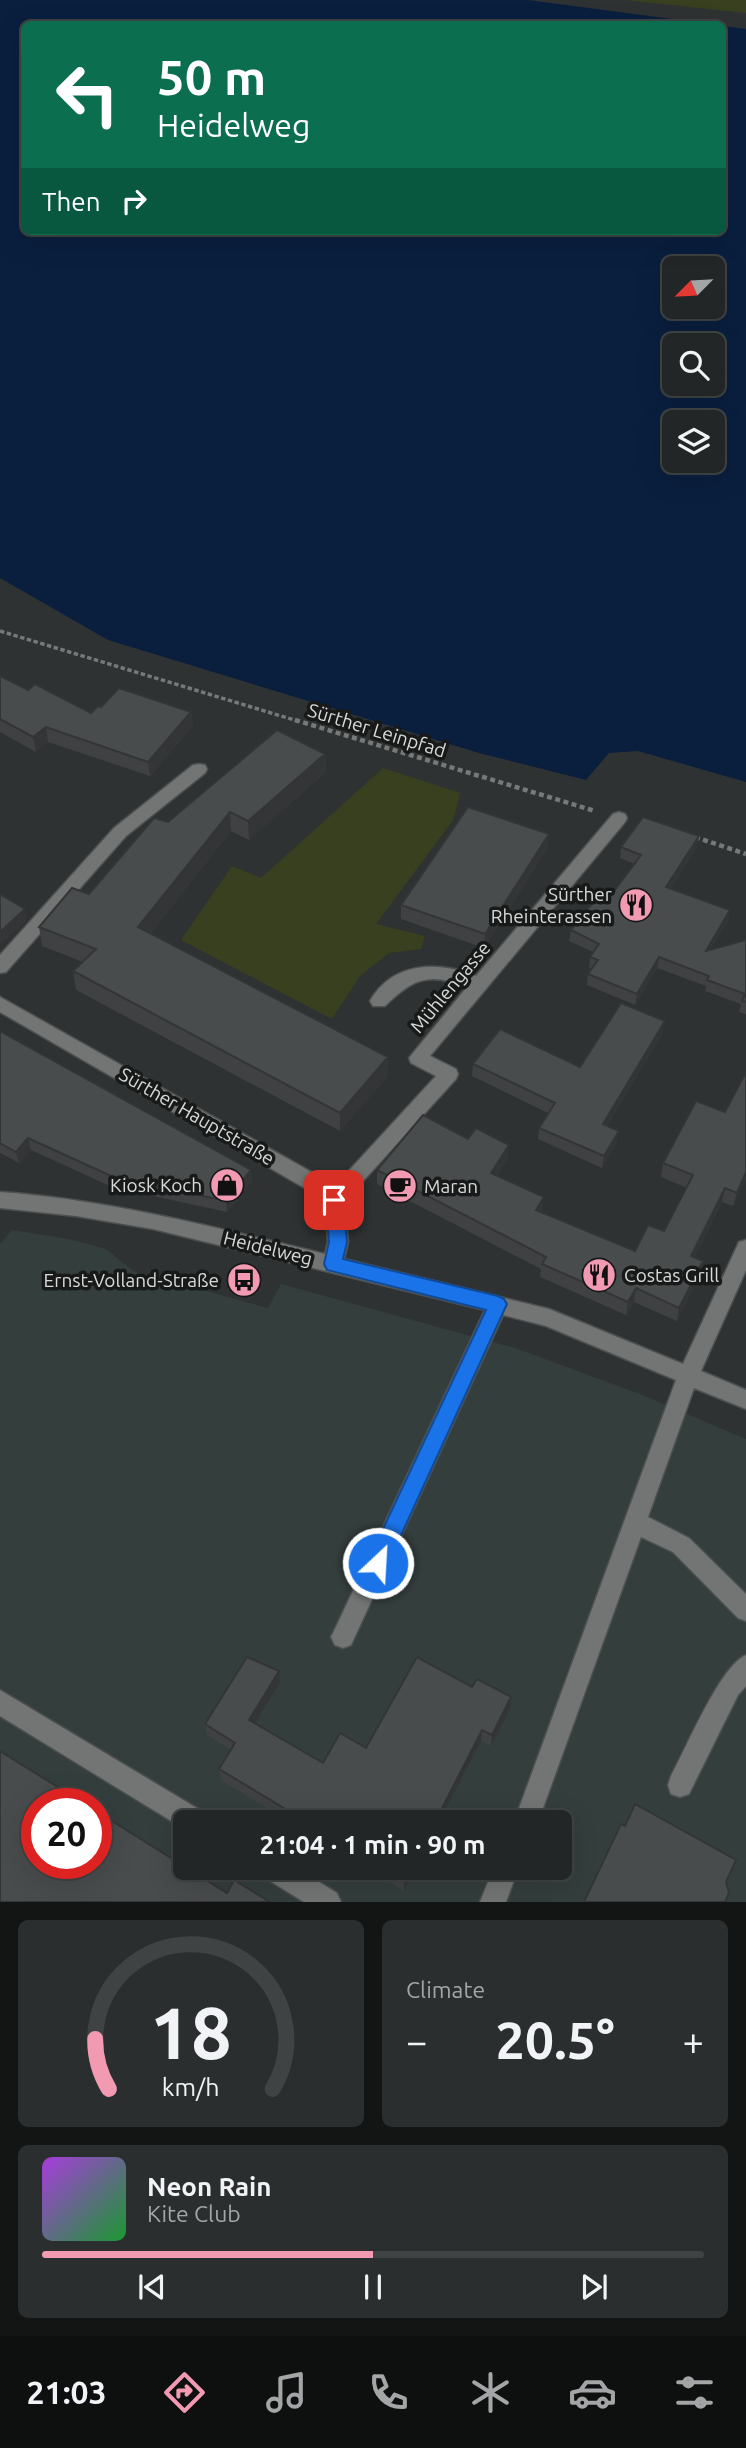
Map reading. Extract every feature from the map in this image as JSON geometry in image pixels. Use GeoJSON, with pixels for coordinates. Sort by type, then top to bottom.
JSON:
{"type":"FeatureCollection","features":[{"type":"Feature","properties":{"kind":"street"},"geometry":{"type":"LineString","coordinates":[[0,967],[120,832],[199,769]]}},
{"type":"Feature","properties":{"kind":"street","name":"Mühlengasse"},"geometry":{"type":"LineString","coordinates":[[334,1200],[449,1074],[418,1058],[619,818]]}},
{"type":"Feature","properties":{"kind":"street"},"geometry":{"type":"LineString","coordinates":[[379,1001],[394,984],[413,974],[431,970],[451,973],[480,985]]}},
{"type":"Feature","properties":{"kind":"street","name":"Sürther Hauptstraße"},"geometry":{"type":"LineString","coordinates":[[0,1004],[315,1184],[334,1200]]}},
{"type":"Feature","properties":{"kind":"street","name":"Heidelweg"},"geometry":{"type":"LineString","coordinates":[[0,1200],[99,1211],[232,1239],[498,1304],[549,1318],[688,1376]]}},
{"type":"Feature","properties":{"kind":"street"},"geometry":{"type":"LineString","coordinates":[[333,1264],[338,1242],[334,1200]]}},
{"type":"Feature","properties":{"kind":"street"},"geometry":{"type":"LineString","coordinates":[[530,1810],[688,1376],[746,1248]]}},
{"type":"Feature","properties":{"kind":"street"},"geometry":{"type":"LineString","coordinates":[[343,1637],[498,1304]]}},
{"type":"Feature","properties":{"kind":"street"},"geometry":{"type":"LineString","coordinates":[[688,1376],[746,1400]]}},
{"type":"Feature","properties":{"kind":"street"},"geometry":{"type":"LineString","coordinates":[[634,1522],[681,1545],[746,1610]]}},
{"type":"Feature","properties":{"kind":"street"},"geometry":{"type":"LineString","coordinates":[[680,1785],[730,1687],[746,1667]]}},
{"type":"Feature","properties":{"kind":"street"},"geometry":{"type":"LineString","coordinates":[[0,1702],[177,1810]]}},
{"type":"Feature","properties":{"kind":"street"},"geometry":{"type":"LineString","coordinates":[[292,1880],[328,1902]]}},
{"type":"Feature","properties":{"kind":"street"},"geometry":{"type":"LineString","coordinates":[[493,1902],[502,1880]]}},
{"type":"Feature","properties":{"kind":"path","name":"Sürther Leinpfad"},"geometry":{"type":"LineString","coordinates":[[0,631],[619,818]]}},
{"type":"Feature","properties":{"kind":"path"},"geometry":{"type":"LineString","coordinates":[[687,834],[746,854]]}},
{"type":"Feature","properties":{"kind":"shaded area"},"geometry":{"type":"Polygon","coordinates":[[[12,1230],[69,1239],[106,1249],[133,1271],[268,1308],[281,1284],[515,1348],[640,1394],[746,1439],[746,1902],[0,1902],[0,1244],[12,1230]]]}},
{"type":"Feature","properties":{"kind":"green space"},"geometry":{"type":"Polygon","coordinates":[[[625,0],[746,0],[746,13],[625,0]]]}},
{"type":"Feature","properties":{"kind":"green space"},"geometry":{"type":"Polygon","coordinates":[[[383,768],[460,793],[453,820],[376,924],[425,936],[421,949],[389,953],[360,976],[332,1019],[181,940],[232,866],[261,878],[383,768]]]}},
{"type":"Feature","properties":{"kind":"water"},"geometry":{"type":"Polygon","coordinates":[[[0,0],[528,0],[687,21],[21,21],[21,235],[726,235],[726,26],[746,29],[746,782],[638,751],[609,753],[586,780],[479,753],[108,640],[0,578],[0,0]]]}},
{"type":"Feature","properties":{"kind":"building"},"geometry":{"type":"Polygon","coordinates":[[[0,676],[28,690],[35,684],[91,713],[98,706],[101,707],[119,688],[191,712],[148,762],[46,727],[33,737],[0,719],[0,676]]]}},
{"type":"Feature","properties":{"kind":"building"},"geometry":{"type":"Polygon","coordinates":[[[277,730],[325,754],[248,821],[230,812],[138,927],[388,1057],[340,1113],[73,971],[96,949],[39,927],[72,888],[89,894],[154,818],[168,822],[277,730]]]}},
{"type":"Feature","properties":{"kind":"building"},"geometry":{"type":"Polygon","coordinates":[[[468,807],[549,834],[485,934],[401,905],[468,807]]]}},
{"type":"Feature","properties":{"kind":"building"},"geometry":{"type":"Polygon","coordinates":[[[643,817],[699,836],[666,887],[730,910],[706,951],[746,940],[746,1002],[742,1001],[745,994],[707,980],[709,976],[659,957],[637,994],[588,974],[598,960],[590,957],[599,944],[571,930],[599,895],[608,899],[641,855],[621,847],[643,817]]]}},
{"type":"Feature","properties":{"kind":"building"},"geometry":{"type":"Polygon","coordinates":[[[0,894],[25,909],[0,932],[0,894]]]}},
{"type":"Feature","properties":{"kind":"building"},"geometry":{"type":"Polygon","coordinates":[[[621,1003],[665,1021],[603,1124],[619,1131],[604,1156],[539,1128],[555,1103],[473,1064],[500,1029],[580,1067],[621,1003]]]}},
{"type":"Feature","properties":{"kind":"building"},"geometry":{"type":"Polygon","coordinates":[[[0,1031],[251,1170],[226,1201],[111,1176],[28,1138],[16,1152],[0,1143],[0,1031]]]}},
{"type":"Feature","properties":{"kind":"building"},"geometry":{"type":"Polygon","coordinates":[[[746,1072],[746,1172],[737,1193],[725,1188],[691,1256],[703,1261],[679,1308],[636,1288],[628,1302],[542,1264],[546,1257],[377,1170],[423,1115],[468,1139],[476,1128],[509,1145],[491,1173],[544,1197],[536,1210],[635,1251],[648,1225],[664,1231],[693,1175],[663,1163],[696,1101],[725,1112],[746,1072]]]}},
{"type":"Feature","properties":{"kind":"building"},"geometry":{"type":"Polygon","coordinates":[[[247,1657],[279,1671],[249,1720],[323,1763],[340,1733],[366,1748],[417,1657],[472,1687],[477,1679],[511,1697],[492,1735],[482,1730],[441,1810],[287,1810],[219,1769],[235,1743],[205,1724],[247,1657]]]}},
{"type":"Feature","properties":{"kind":"building"},"geometry":{"type":"Polygon","coordinates":[[[0,1751],[59,1788],[21,1788],[21,1879],[112,1879],[112,1821],[173,1859],[173,1880],[206,1880],[227,1893],[234,1880],[270,1902],[0,1902],[0,1751]]]}},
{"type":"Feature","properties":{"kind":"building"},"geometry":{"type":"Polygon","coordinates":[[[635,1804],[736,1860],[726,1882],[729,1893],[725,1902],[584,1902],[621,1824],[625,1826],[635,1804]]]}},
{"type":"Feature","properties":{"kind":"place","name":"Sürther Rheinterassen"},"geometry":{"type":"Point","coordinates":[636,905]}},
{"type":"Feature","properties":{"kind":"place","name":"Kiosk Koch"},"geometry":{"type":"Point","coordinates":[227,1185]}},
{"type":"Feature","properties":{"kind":"place","name":"Maran"},"geometry":{"type":"Point","coordinates":[400,1186]}},
{"type":"Feature","properties":{"kind":"place","name":"Costas Grill"},"geometry":{"type":"Point","coordinates":[599,1275]}},
{"type":"Feature","properties":{"kind":"place","name":"Ernst-Volland-Straße"},"geometry":{"type":"Point","coordinates":[244,1280]}},
{"type":"Feature","properties":{"kind":"route"},"geometry":{"type":"LineString","coordinates":[[334,1200],[338,1242],[333,1264],[498,1304],[378,1563]]}}]}
